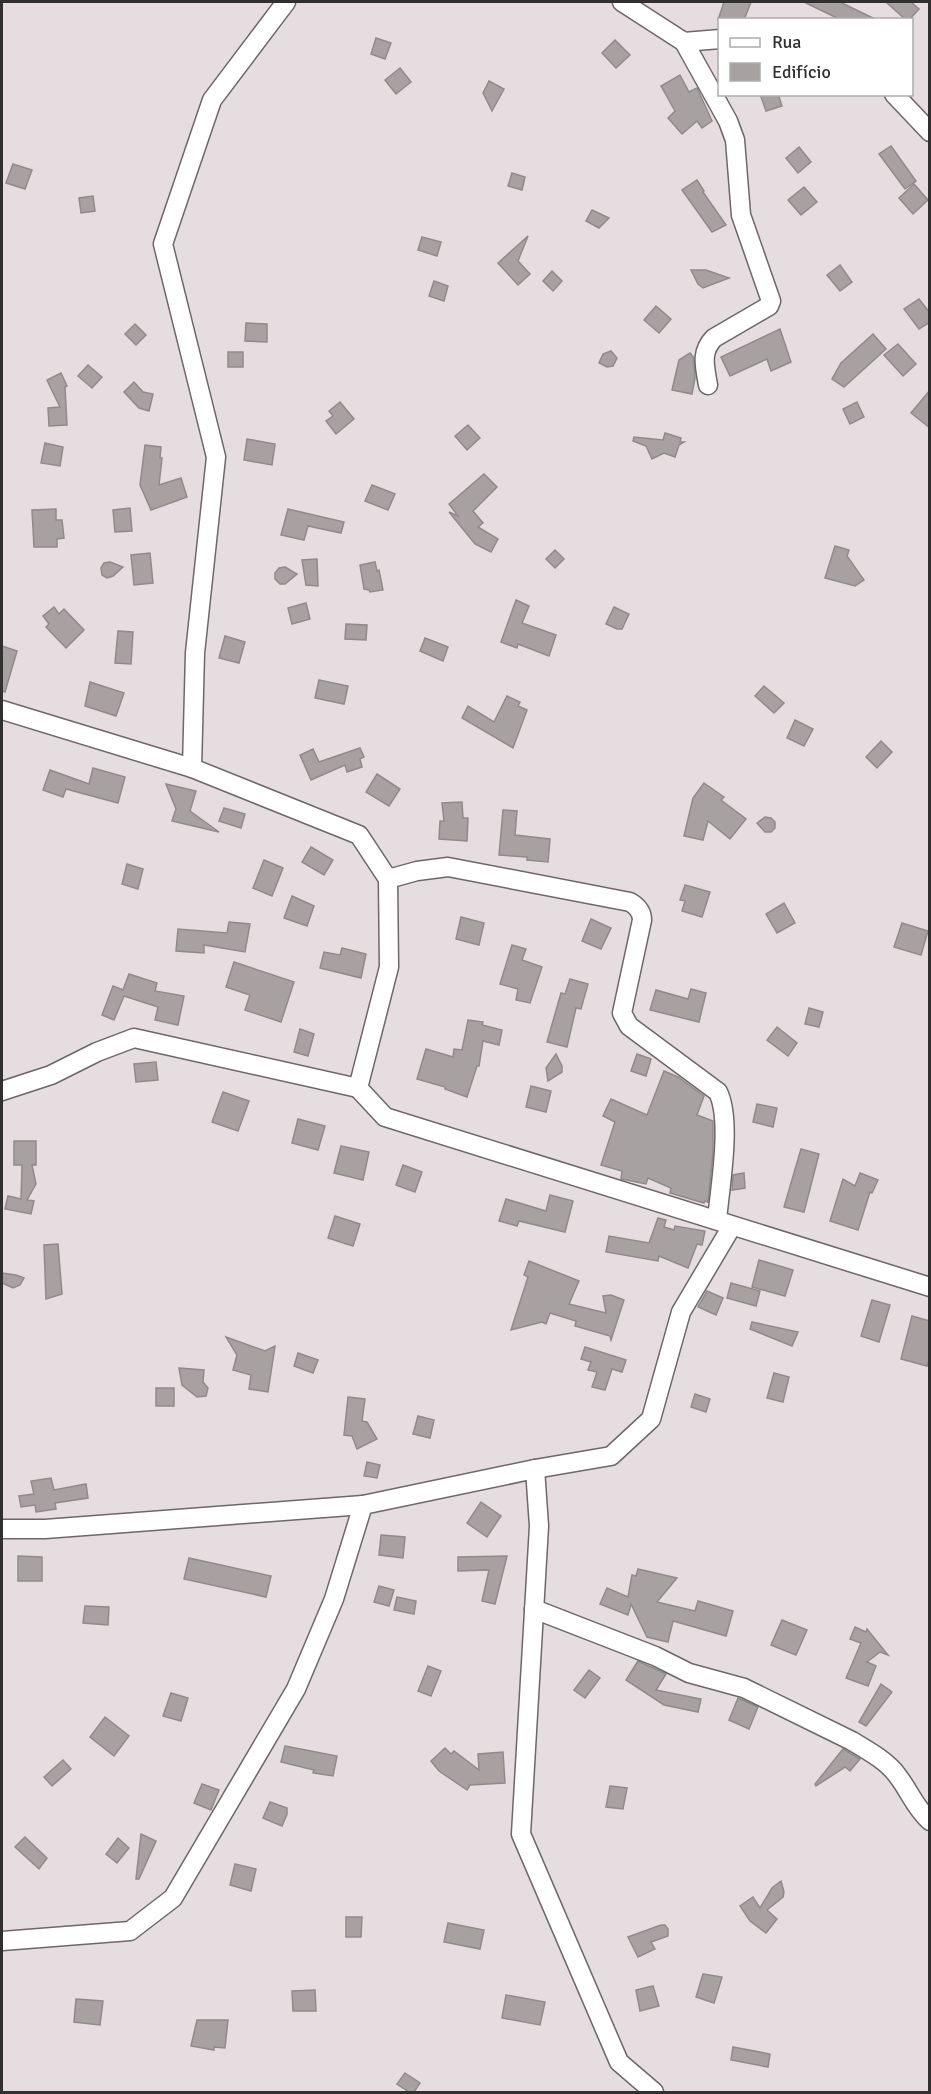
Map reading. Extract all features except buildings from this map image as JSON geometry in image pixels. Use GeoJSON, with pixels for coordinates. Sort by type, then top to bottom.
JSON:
{"type":"FeatureCollection","features":[{"type":"Feature","properties":{"kind":"street"},"geometry":{"type":"LineString","coordinates":[[192,768],[195,653],[216,457],[163,244],[212,100],[286,2]]}},
{"type":"Feature","properties":{"kind":"street"},"geometry":{"type":"LineString","coordinates":[[622,2],[684,42],[729,121],[735,140],[741,216],[771,300],[769,306],[714,338],[708,345],[704,361],[708,385]]}},
{"type":"Feature","properties":{"kind":"street"},"geometry":{"type":"LineString","coordinates":[[684,42],[718,39]]}},
{"type":"Feature","properties":{"kind":"street"},"geometry":{"type":"LineString","coordinates":[[896,96],[930,132]]}},
{"type":"Feature","properties":{"kind":"street"},"geometry":{"type":"LineString","coordinates":[[2,710],[192,768],[359,835],[388,879],[389,967],[358,1088]]}},
{"type":"Feature","properties":{"kind":"street"},"geometry":{"type":"LineString","coordinates":[[2,1529],[45,1529],[363,1504],[535,1468],[611,1456],[651,1419],[681,1312],[725,1223],[725,1126],[723,1101],[718,1092],[629,1026],[622,1013],[642,915],[630,902],[448,867],[424,869],[388,879]]}},
{"type":"Feature","properties":{"kind":"street"},"geometry":{"type":"LineString","coordinates":[[2,1092],[51,1075],[97,1052],[134,1038],[358,1088],[385,1117],[930,1287]]}},
{"type":"Feature","properties":{"kind":"street"},"geometry":{"type":"LineString","coordinates":[[535,1468],[539,1526],[521,1834],[619,2062],[654,2092]]}},
{"type":"Feature","properties":{"kind":"street"},"geometry":{"type":"LineString","coordinates":[[2,1941],[130,1931],[173,1898],[296,1689],[334,1599],[363,1504]]}},
{"type":"Feature","properties":{"kind":"street"},"geometry":{"type":"LineString","coordinates":[[534,1609],[655,1656],[689,1673],[744,1688],[866,1749],[897,1774],[916,1807],[930,1821]]}}]}
